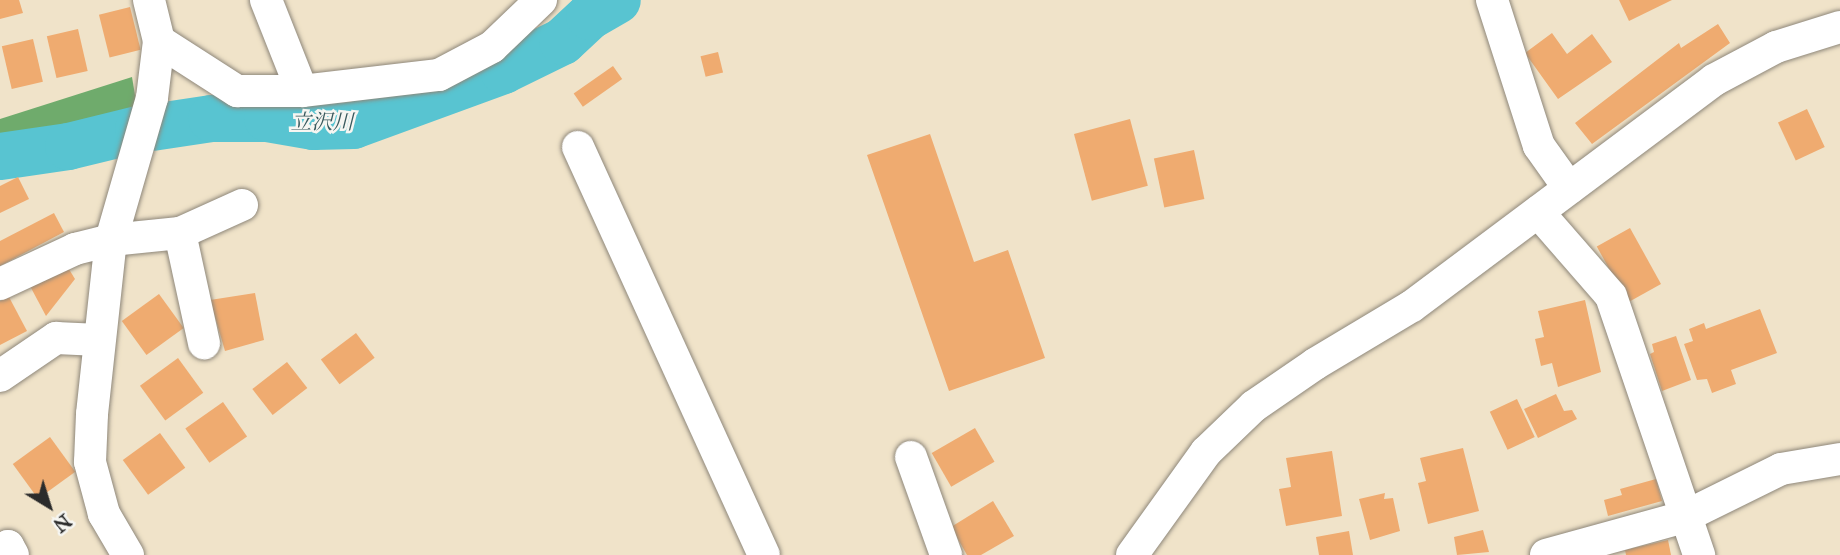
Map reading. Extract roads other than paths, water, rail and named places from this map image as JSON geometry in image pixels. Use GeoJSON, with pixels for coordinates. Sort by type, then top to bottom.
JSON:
{"type":"FeatureCollection","features":[{"type":"Feature","properties":{"kind":"street"},"geometry":{"type":"LineString","coordinates":[[128,555],[104,514],[90,462],[99,340],[111,240],[152,98],[159,41],[149,0]]}},
{"type":"Feature","properties":{"kind":"street"},"geometry":{"type":"LineString","coordinates":[[266,0],[302,90]]}},
{"type":"Feature","properties":{"kind":"street"},"geometry":{"type":"LineString","coordinates":[[159,41],[237,92],[302,90],[439,75],[492,47],[541,0]]}},
{"type":"Feature","properties":{"kind":"street"},"geometry":{"type":"LineString","coordinates":[[1492,0],[1539,146],[1569,188]]}},
{"type":"Feature","properties":{"kind":"street"},"geometry":{"type":"LineString","coordinates":[[1147,550],[1206,452],[1254,407],[1315,364],[1412,306],[1714,80],[1776,47],[1840,27]]}},
{"type":"Feature","properties":{"kind":"street"},"geometry":{"type":"LineString","coordinates":[[578,146],[764,555]]}},
{"type":"Feature","properties":{"kind":"street"},"geometry":{"type":"LineString","coordinates":[[0,284],[75,248],[111,240],[180,233],[242,205]]}},
{"type":"Feature","properties":{"kind":"street"},"geometry":{"type":"LineString","coordinates":[[1538,212],[1611,296],[1674,474],[1684,517],[1699,555]]}},
{"type":"Feature","properties":{"kind":"street"},"geometry":{"type":"LineString","coordinates":[[180,233],[204,343]]}},
{"type":"Feature","properties":{"kind":"street"},"geometry":{"type":"LineString","coordinates":[[0,376],[57,338],[99,340]]}},
{"type":"Feature","properties":{"kind":"street"},"geometry":{"type":"LineString","coordinates":[[911,457],[946,555]]}},
{"type":"Feature","properties":{"kind":"street"},"geometry":{"type":"LineString","coordinates":[[1546,555],[1684,517],[1782,469],[1840,459]]}},
{"type":"Feature","properties":{"kind":"street"},"geometry":{"type":"LineString","coordinates":[[0,552],[8,546],[13,555]]}},
{"type":"Feature","properties":{"kind":"waterway","name":"立沢川"},"geometry":{"type":"LineString","coordinates":[[0,156],[68,146],[138,129],[211,118],[267,118],[313,126],[353,125],[503,70],[562,41],[589,16],[617,0]]}}]}
